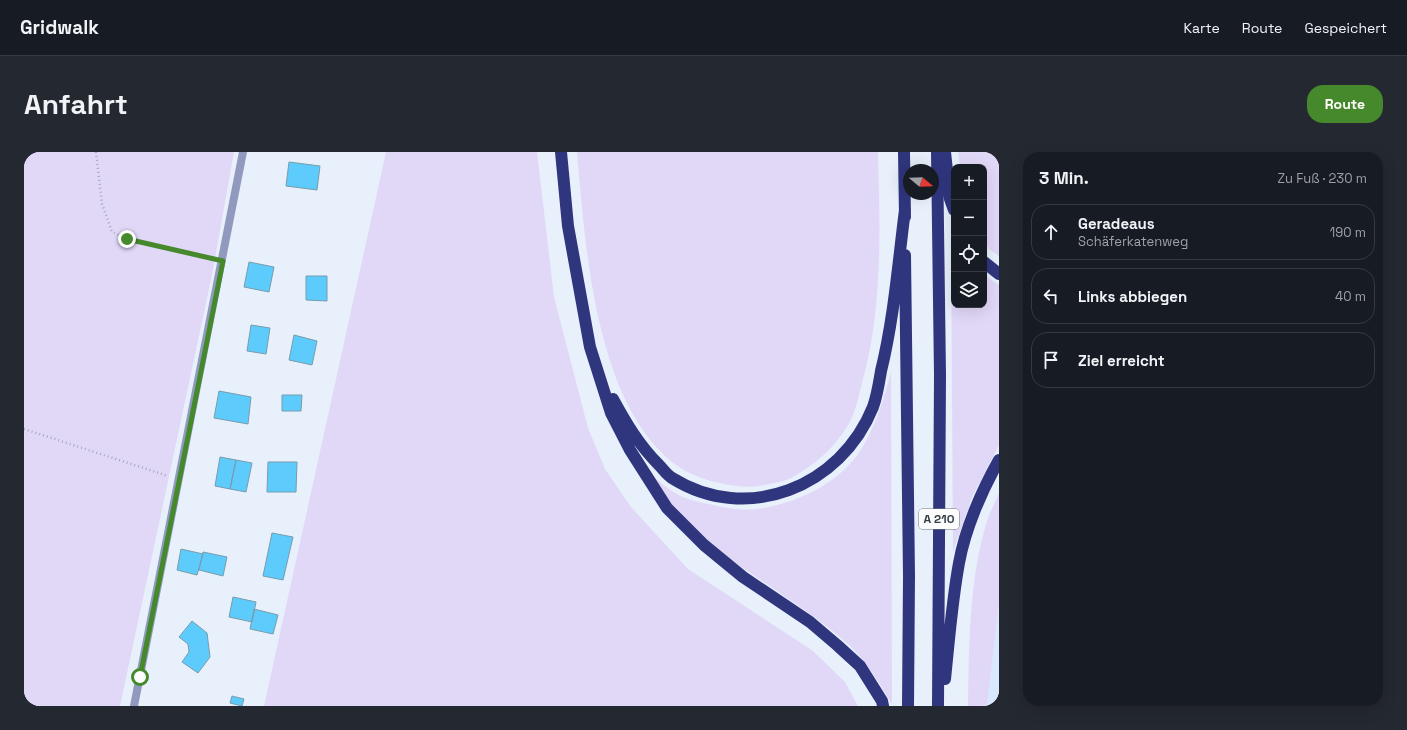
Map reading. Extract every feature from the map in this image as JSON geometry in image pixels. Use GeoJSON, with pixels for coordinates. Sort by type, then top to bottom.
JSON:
{"type":"FeatureCollection","features":[{"type":"Feature","properties":{"kind":"highway"},"geometry":{"type":"LineString","coordinates":[[561,152],[570,240],[590,347],[611,413],[627,444],[667,508],[704,544],[743,577],[810,622],[860,666],[882,701],[883,706]]}},
{"type":"Feature","properties":{"kind":"highway","name":"A 210"},"geometry":{"type":"LineString","coordinates":[[904,152],[909,576],[908,706]]}},
{"type":"Feature","properties":{"kind":"highway","name":"A 210"},"geometry":{"type":"LineString","coordinates":[[937,152],[940,375],[938,706]]}},
{"type":"Feature","properties":{"kind":"highway"},"geometry":{"type":"LineString","coordinates":[[945,152],[951,202]]}},
{"type":"Feature","properties":{"kind":"highway"},"geometry":{"type":"LineString","coordinates":[[600,375],[634,436],[649,456],[671,477],[701,492],[732,499],[758,498],[783,493],[809,482],[838,460],[855,438],[873,406],[888,342],[905,210]]}},
{"type":"Feature","properties":{"kind":"highway"},"geometry":{"type":"LineString","coordinates":[[987,264],[999,274]]}},
{"type":"Feature","properties":{"kind":"highway"},"geometry":{"type":"LineString","coordinates":[[942,706],[959,562],[971,522],[987,480],[999,460]]}},
{"type":"Feature","properties":{"kind":"street"},"geometry":{"type":"LineString","coordinates":[[134,706],[178,479],[223,261],[243,152]]}},
{"type":"Feature","properties":{"kind":"path"},"geometry":{"type":"LineString","coordinates":[[96,152],[102,204],[112,232],[127,239],[223,261]]}},
{"type":"Feature","properties":{"kind":"path"},"geometry":{"type":"LineString","coordinates":[[24,429],[178,479]]}},
{"type":"Feature","properties":{"kind":"shaded area"},"geometry":{"type":"Polygon","coordinates":[[[24,152],[234,152],[212,275],[120,706],[24,706],[24,152]]]}},
{"type":"Feature","properties":{"kind":"shaded area"},"geometry":{"type":"Polygon","coordinates":[[[386,152],[537,152],[554,297],[588,428],[605,469],[631,507],[688,569],[813,651],[845,682],[858,706],[264,706],[386,152]]]}},
{"type":"Feature","properties":{"kind":"shaded area"},"geometry":{"type":"Polygon","coordinates":[[[577,152],[878,152],[879,268],[874,326],[869,355],[853,415],[835,443],[809,467],[791,478],[774,483],[751,487],[724,484],[701,478],[680,468],[671,461],[645,434],[625,400],[610,360],[598,318],[584,230],[577,152]]]}},
{"type":"Feature","properties":{"kind":"shaded area"},"geometry":{"type":"Polygon","coordinates":[[[958,152],[999,152],[999,256],[989,249],[987,245],[987,164],[960,164],[958,152]]]}},
{"type":"Feature","properties":{"kind":"shaded area"},"geometry":{"type":"Polygon","coordinates":[[[987,277],[999,285],[999,445],[972,497],[953,552],[951,308],[987,308],[987,277]]]}},
{"type":"Feature","properties":{"kind":"shaded area"},"geometry":{"type":"Polygon","coordinates":[[[891,372],[892,704],[878,681],[849,645],[805,610],[734,562],[712,545],[670,506],[648,473],[671,491],[683,497],[727,508],[745,510],[757,509],[802,497],[816,490],[842,472],[862,448],[875,421],[891,372]]]}},
{"type":"Feature","properties":{"kind":"shaded area"},"geometry":{"type":"Polygon","coordinates":[[[999,493],[999,604],[987,706],[968,706],[973,589],[981,543],[987,521],[999,493]]]}},
{"type":"Feature","properties":{"kind":"shaded area"},"geometry":{"type":"Polygon","coordinates":[[[999,604],[999,706],[987,706],[988,694],[999,604]]]}},
{"type":"Feature","properties":{"kind":"building"},"geometry":{"type":"Polygon","coordinates":[[[289,162],[320,166],[317,190],[286,186],[289,162]]]}},
{"type":"Feature","properties":{"kind":"building"},"geometry":{"type":"Polygon","coordinates":[[[249,262],[274,267],[269,292],[244,287],[249,262]]]}},
{"type":"Feature","properties":{"kind":"building"},"geometry":{"type":"Polygon","coordinates":[[[306,276],[327,276],[327,301],[306,300],[306,276]]]}},
{"type":"Feature","properties":{"kind":"building"},"geometry":{"type":"Polygon","coordinates":[[[251,325],[270,328],[266,354],[247,351],[251,325]]]}},
{"type":"Feature","properties":{"kind":"building"},"geometry":{"type":"Polygon","coordinates":[[[294,335],[317,341],[312,365],[289,360],[294,335]]]}},
{"type":"Feature","properties":{"kind":"building"},"geometry":{"type":"Polygon","coordinates":[[[219,391],[251,397],[248,424],[214,418],[219,391]]]}},
{"type":"Feature","properties":{"kind":"building"},"geometry":{"type":"Polygon","coordinates":[[[282,395],[302,395],[301,411],[282,411],[282,395]]]}},
{"type":"Feature","properties":{"kind":"building"},"geometry":{"type":"Polygon","coordinates":[[[220,457],[236,460],[230,489],[215,486],[220,457]]]}},
{"type":"Feature","properties":{"kind":"building"},"geometry":{"type":"Polygon","coordinates":[[[236,460],[252,463],[246,492],[230,489],[236,460]]]}},
{"type":"Feature","properties":{"kind":"building"},"geometry":{"type":"Polygon","coordinates":[[[268,462],[297,462],[296,492],[267,492],[268,462]]]}},
{"type":"Feature","properties":{"kind":"building"},"geometry":{"type":"Polygon","coordinates":[[[272,533],[293,537],[283,580],[263,576],[272,533]]]}},
{"type":"Feature","properties":{"kind":"building"},"geometry":{"type":"Polygon","coordinates":[[[181,549],[203,554],[197,575],[177,570],[181,549]]]}},
{"type":"Feature","properties":{"kind":"building"},"geometry":{"type":"Polygon","coordinates":[[[203,552],[227,557],[223,576],[199,570],[203,552]]]}},
{"type":"Feature","properties":{"kind":"building"},"geometry":{"type":"Polygon","coordinates":[[[233,597],[256,602],[252,622],[229,617],[233,597]]]}},
{"type":"Feature","properties":{"kind":"building"},"geometry":{"type":"Polygon","coordinates":[[[254,609],[278,615],[273,634],[250,629],[254,609]]]}},
{"type":"Feature","properties":{"kind":"building"},"geometry":{"type":"Polygon","coordinates":[[[192,621],[207,633],[210,657],[198,673],[182,662],[189,652],[188,644],[179,637],[192,621]]]}},
{"type":"Feature","properties":{"kind":"building"},"geometry":{"type":"Polygon","coordinates":[[[232,696],[244,699],[242,706],[230,703],[232,696]]]}},
{"type":"Feature","properties":{"kind":"route"},"geometry":{"type":"LineString","coordinates":[[127,239],[223,261],[178,479],[140,677]]}}]}
